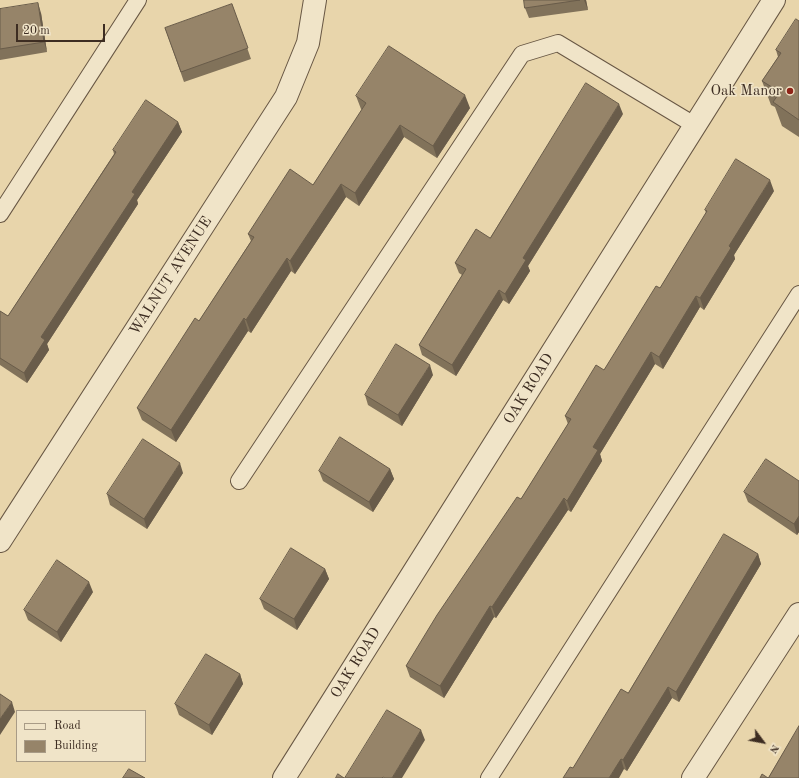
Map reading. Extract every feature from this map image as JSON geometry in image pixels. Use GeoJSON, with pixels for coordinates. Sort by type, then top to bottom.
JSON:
{"type":"FeatureCollection","features":[{"type":"Feature","properties":{"kind":"street","name":"WALNUT AVENUE"},"geometry":{"type":"LineString","coordinates":[[0,541],[286,97],[308,43],[315,0]]}},
{"type":"Feature","properties":{"kind":"street","name":"OAK ROAD"},"geometry":{"type":"LineString","coordinates":[[284,778],[774,0]]}},
{"type":"Feature","properties":{"kind":"street"},"geometry":{"type":"LineString","coordinates":[[693,778],[799,614]]}},
{"type":"Feature","properties":{"kind":"lane"},"geometry":{"type":"LineString","coordinates":[[0,214],[138,0]]}},
{"type":"Feature","properties":{"kind":"lane"},"geometry":{"type":"LineString","coordinates":[[239,481],[522,54],[558,43],[696,126]]}},
{"type":"Feature","properties":{"kind":"lane"},"geometry":{"type":"LineString","coordinates":[[489,778],[799,294]]}},
{"type":"Feature","properties":{"kind":"building"},"geometry":{"type":"Polygon","coordinates":[[[524,0],[580,0],[525,8],[524,0]]]}},
{"type":"Feature","properties":{"kind":"building"},"geometry":{"type":"Polygon","coordinates":[[[38,3],[44,42],[0,49],[0,9],[38,3]]]}},
{"type":"Feature","properties":{"kind":"building"},"geometry":{"type":"Polygon","coordinates":[[[232,4],[248,48],[181,72],[165,28],[232,4]]]}},
{"type":"Feature","properties":{"kind":"building"},"geometry":{"type":"Polygon","coordinates":[[[796,19],[799,21],[799,120],[773,102],[780,92],[762,81],[781,53],[776,50],[796,19]]]}},
{"type":"Feature","properties":{"kind":"building"},"geometry":{"type":"Polygon","coordinates":[[[389,46],[465,95],[433,146],[400,125],[355,193],[341,184],[290,261],[287,258],[246,320],[244,318],[171,430],[137,408],[195,318],[199,321],[254,237],[248,234],[290,169],[313,185],[366,103],[356,96],[389,46]]]}},
{"type":"Feature","properties":{"kind":"building"},"geometry":{"type":"Polygon","coordinates":[[[586,83],[619,104],[523,258],[526,260],[505,294],[499,290],[452,365],[419,345],[466,269],[455,263],[476,229],[490,238],[586,83]]]}},
{"type":"Feature","properties":{"kind":"building"},"geometry":{"type":"Polygon","coordinates":[[[146,100],[178,122],[132,192],[135,194],[41,337],[45,340],[24,373],[0,358],[0,311],[8,316],[116,152],[113,150],[146,100]]]}},
{"type":"Feature","properties":{"kind":"building"},"geometry":{"type":"Polygon","coordinates":[[[736,159],[770,180],[729,246],[731,248],[700,298],[696,296],[659,357],[651,352],[593,447],[598,450],[567,501],[564,498],[492,607],[490,606],[440,686],[406,666],[437,615],[517,497],[521,499],[571,419],[565,416],[596,365],[604,370],[656,286],[660,288],[707,211],[705,210],[736,159]]]}},
{"type":"Feature","properties":{"kind":"building"},"geometry":{"type":"Polygon","coordinates":[[[396,344],[430,365],[398,415],[365,395],[396,344]]]}},
{"type":"Feature","properties":{"kind":"building"},"geometry":{"type":"Polygon","coordinates":[[[340,437],[390,469],[369,502],[319,471],[340,437]]]}},
{"type":"Feature","properties":{"kind":"building"},"geometry":{"type":"Polygon","coordinates":[[[143,439],[180,463],[144,519],[107,494],[143,439]]]}},
{"type":"Feature","properties":{"kind":"building"},"geometry":{"type":"Polygon","coordinates":[[[766,459],[799,481],[799,516],[794,524],[744,492],[766,459]]]}},
{"type":"Feature","properties":{"kind":"building"},"geometry":{"type":"Polygon","coordinates":[[[724,534],[758,554],[676,692],[668,687],[623,760],[621,759],[609,778],[563,778],[570,767],[573,768],[621,689],[628,693],[724,534]]]}},
{"type":"Feature","properties":{"kind":"building"},"geometry":{"type":"Polygon","coordinates":[[[291,548],[325,569],[294,619],[260,599],[291,548]]]}},
{"type":"Feature","properties":{"kind":"building"},"geometry":{"type":"Polygon","coordinates":[[[57,560],[89,582],[57,632],[24,610],[57,560]]]}},
{"type":"Feature","properties":{"kind":"building"},"geometry":{"type":"Polygon","coordinates":[[[206,654],[240,674],[209,725],[175,704],[206,654]]]}},
{"type":"Feature","properties":{"kind":"building"},"geometry":{"type":"Polygon","coordinates":[[[0,694],[12,702],[0,719],[0,694]]]}},
{"type":"Feature","properties":{"kind":"building"},"geometry":{"type":"Polygon","coordinates":[[[387,710],[421,730],[392,778],[345,778],[387,710]]]}},
{"type":"Feature","properties":{"kind":"building"},"geometry":{"type":"Polygon","coordinates":[[[799,726],[799,778],[768,778],[799,726]]]}},
{"type":"Feature","properties":{"kind":"building"},"geometry":{"type":"Polygon","coordinates":[[[129,769],[145,778],[123,778],[129,769]]]}},
{"type":"Feature","properties":{"kind":"building"},"geometry":{"type":"Polygon","coordinates":[[[338,774],[344,778],[336,778],[338,774]]]}},
{"type":"Feature","properties":{"kind":"building"},"geometry":{"type":"Polygon","coordinates":[[[762,774],[768,778],[760,778],[762,774]]]}},
{"type":"Feature","properties":{"kind":"place","name":"Oak Manor"},"geometry":{"type":"Point","coordinates":[790,91]}}]}
